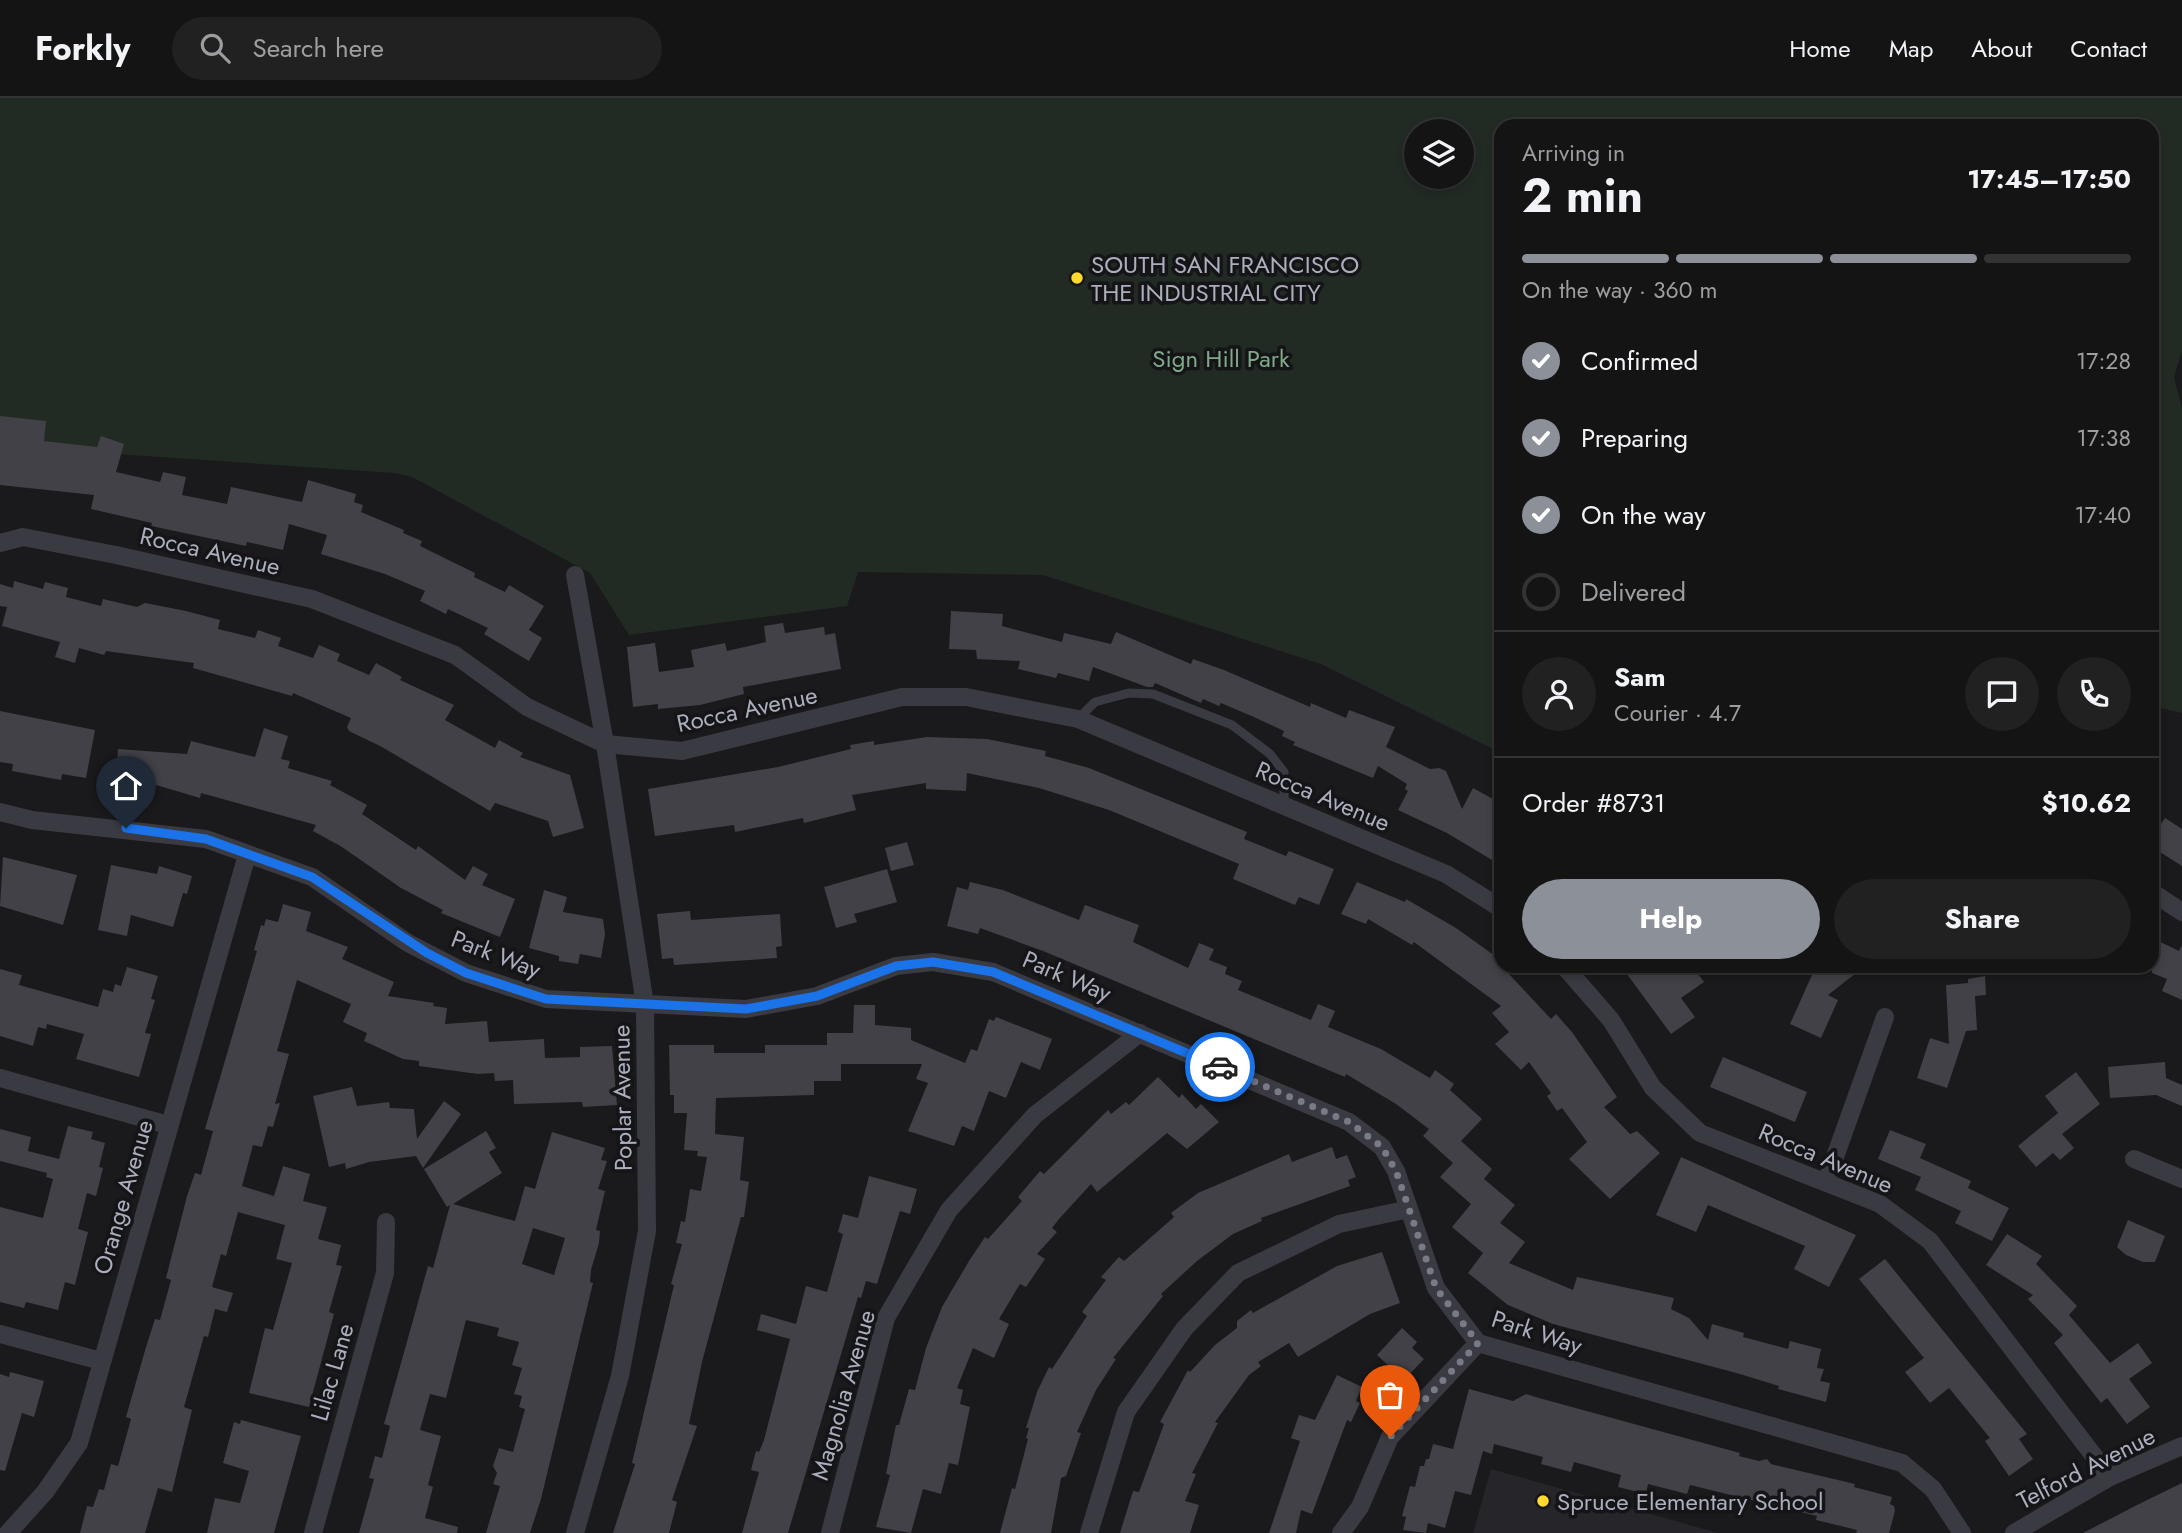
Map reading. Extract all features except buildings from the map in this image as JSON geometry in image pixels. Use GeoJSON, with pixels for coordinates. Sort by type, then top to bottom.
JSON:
{"type":"FeatureCollection","features":[{"type":"Feature","properties":{"kind":"street","name":"Rocca Avenue"},"geometry":{"type":"LineString","coordinates":[[0,543],[23,537],[312,599],[455,655],[527,707],[605,744],[682,751],[902,697],[966,697],[1077,719],[1446,874],[1494,904]]}},
{"type":"Feature","properties":{"kind":"street","name":"Poplar Avenue"},"geometry":{"type":"LineString","coordinates":[[575,575],[605,744],[645,1005],[648,1231],[620,1376],[575,1533]]}},
{"type":"Feature","properties":{"kind":"street","name":"Park Way"},"geometry":{"type":"LineString","coordinates":[[0,812],[32,820],[206,839],[312,877],[408,943],[466,973],[546,999],[746,1009],[817,996],[896,966],[933,962],[993,972],[1349,1122],[1382,1147],[1396,1171],[1436,1288],[1478,1343],[1902,1464],[1933,1489],[1962,1533]]}},
{"type":"Feature","properties":{"kind":"street","name":"Orange Avenue"},"geometry":{"type":"LineString","coordinates":[[8,1533],[45,1492],[79,1443],[247,855]]}},
{"type":"Feature","properties":{"kind":"street"},"geometry":{"type":"LineString","coordinates":[[2159,897],[2182,912]]}},
{"type":"Feature","properties":{"kind":"street","name":"Rocca Avenue"},"geometry":{"type":"LineString","coordinates":[[1570,973],[1611,1020],[1653,1088],[1700,1133],[1880,1204],[1930,1241],[2110,1477]]}},
{"type":"Feature","properties":{"kind":"street"},"geometry":{"type":"LineString","coordinates":[[1826,1182],[1885,1017]]}},
{"type":"Feature","properties":{"kind":"street","name":"Magnolia Avenue"},"geometry":{"type":"LineString","coordinates":[[830,1533],[886,1318],[949,1210],[1035,1115],[1140,1033]]}},
{"type":"Feature","properties":{"kind":"street"},"geometry":{"type":"LineString","coordinates":[[0,1078],[168,1125]]}},
{"type":"Feature","properties":{"kind":"street"},"geometry":{"type":"LineString","coordinates":[[2134,1159],[2182,1179]]}},
{"type":"Feature","properties":{"kind":"street"},"geometry":{"type":"LineString","coordinates":[[1089,1533],[1126,1412],[1184,1329],[1238,1273],[1339,1224],[1409,1209]]}},
{"type":"Feature","properties":{"kind":"street","name":"Lilac Lane"},"geometry":{"type":"LineString","coordinates":[[313,1533],[385,1273],[386,1222]]}},
{"type":"Feature","properties":{"kind":"street"},"geometry":{"type":"LineString","coordinates":[[0,1334],[102,1361]]}},
{"type":"Feature","properties":{"kind":"street"},"geometry":{"type":"LineString","coordinates":[[1341,1533],[1360,1507],[1390,1437],[1478,1343]]}},
{"type":"Feature","properties":{"kind":"street","name":"Telford Avenue"},"geometry":{"type":"LineString","coordinates":[[2014,1533],[2110,1477],[2182,1446]]}},
{"type":"Feature","properties":{"kind":"street"},"geometry":{"type":"LineString","coordinates":[[1358,1533],[1360,1507]]}},
{"type":"Feature","properties":{"kind":"lane"},"geometry":{"type":"LineString","coordinates":[[1077,719],[1095,702],[1107,696],[1129,693],[1153,694],[1232,725],[1270,754],[1284,772],[1284,806]]}},
{"type":"Feature","properties":{"kind":"shaded area","name":"Spruce Elementary School"},"geometry":{"type":"Polygon","coordinates":[[[1491,1469],[1718,1533],[1473,1533],[1491,1469]]]}},
{"type":"Feature","properties":{"kind":"green space","name":"Sign Hill Park"},"geometry":{"type":"Polygon","coordinates":[[[0,98],[2182,98],[2182,351],[2174,377],[2182,408],[2182,713],[2159,707],[2159,119],[1494,119],[1494,750],[1321,664],[1043,575],[858,572],[847,606],[629,635],[590,573],[412,477],[394,473],[0,446],[0,98]]]}},
{"type":"Feature","properties":{"kind":"way so far"},"geometry":{"type":"LineString","coordinates":[[1220,1067],[1349,1122],[1382,1147],[1396,1171],[1436,1288],[1478,1343],[1390,1437]]}},
{"type":"Feature","properties":{"kind":"place","name":"SOUTH SAN FRANCISCO THE INDUSTRIAL CITY"},"geometry":{"type":"Point","coordinates":[1077,278]}},
{"type":"Feature","properties":{"kind":"place","name":"Spruce Elementary School"},"geometry":{"type":"Point","coordinates":[1543,1501]}},
{"type":"Feature","properties":{"kind":"route"},"geometry":{"type":"LineString","coordinates":[[126,828],[206,839],[312,877],[408,943],[427,953],[466,973],[546,999],[746,1009],[817,996],[896,966],[933,962],[993,972],[1220,1067]]}}]}
